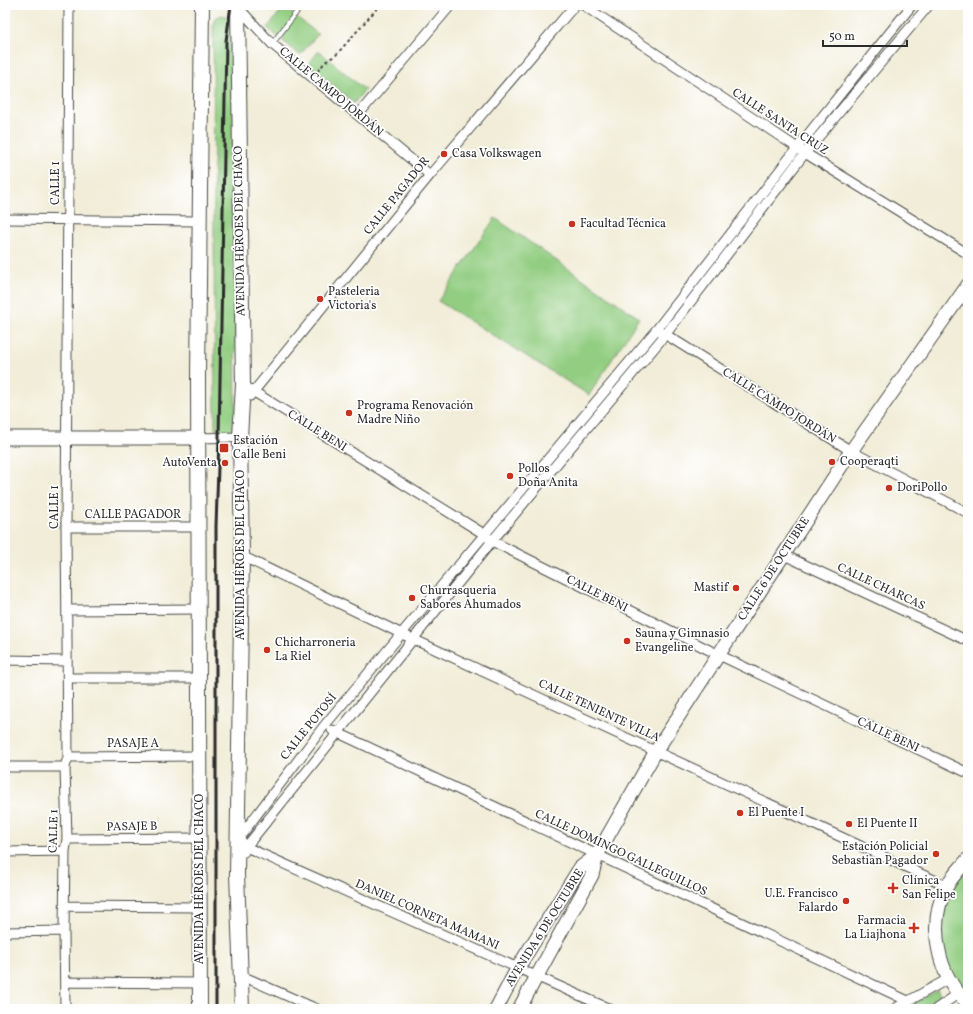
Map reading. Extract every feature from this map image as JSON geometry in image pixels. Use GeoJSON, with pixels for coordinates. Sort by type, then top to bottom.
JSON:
{"type":"FeatureCollection","features":[{"type":"Feature","properties":{"kind":"main road","name":"AVENIDA HÉROES DEL CHACO"},"geometry":{"type":"LineString","coordinates":[[200,1009],[198,838],[200,609],[198,438],[202,5]]}},
{"type":"Feature","properties":{"kind":"main road","name":"AVENIDA HÉROES DEL CHACO"},"geometry":{"type":"LineString","coordinates":[[237,5],[248,388],[241,406],[240,437],[242,556],[242,843],[237,874],[242,976],[242,1009]]}},
{"type":"Feature","properties":{"kind":"street","name":"CALLE 1"},"geometry":{"type":"LineString","coordinates":[[66,1009],[64,932],[65,851],[67,840],[65,767],[68,757],[66,527],[69,5]]}},
{"type":"Feature","properties":{"kind":"street","name":"CALLE CAMPO JORDÁN"},"geometry":{"type":"LineString","coordinates":[[237,5],[272,44],[430,175]]}},
{"type":"Feature","properties":{"kind":"street"},"geometry":{"type":"LineString","coordinates":[[358,115],[451,5]]}},
{"type":"Feature","properties":{"kind":"street","name":"CALLE PAGADOR"},"geometry":{"type":"LineString","coordinates":[[248,388],[575,5]]}},
{"type":"Feature","properties":{"kind":"street","name":"CALLE SANTA CRUZ"},"geometry":{"type":"LineString","coordinates":[[583,5],[797,148],[968,254]]}},
{"type":"Feature","properties":{"kind":"street"},"geometry":{"type":"LineString","coordinates":[[661,332],[797,148],[912,5]]}},
{"type":"Feature","properties":{"kind":"street"},"geometry":{"type":"LineString","coordinates":[[242,843],[414,639],[805,153],[930,5]]}},
{"type":"Feature","properties":{"kind":"street"},"geometry":{"type":"LineString","coordinates":[[5,219],[200,221]]}},
{"type":"Feature","properties":{"kind":"street"},"geometry":{"type":"LineString","coordinates":[[968,286],[968,295]]}},
{"type":"Feature","properties":{"kind":"street","name":"CALLE 6 DE OCTUBRE"},"geometry":{"type":"LineString","coordinates":[[597,855],[656,751],[851,451],[968,286]]}},
{"type":"Feature","properties":{"kind":"street"},"geometry":{"type":"LineString","coordinates":[[950,310],[968,304]]}},
{"type":"Feature","properties":{"kind":"street","name":"CALLE CAMPO JORDÁN"},"geometry":{"type":"LineString","coordinates":[[661,332],[851,451],[968,512]]}},
{"type":"Feature","properties":{"kind":"street","name":"CALLE POTOSÍ"},"geometry":{"type":"LineString","coordinates":[[242,843],[324,726],[484,534],[661,332]]}},
{"type":"Feature","properties":{"kind":"street","name":"CALLE BENI"},"geometry":{"type":"LineString","coordinates":[[248,388],[484,534],[492,541],[719,655],[968,773]]}},
{"type":"Feature","properties":{"kind":"street"},"geometry":{"type":"LineString","coordinates":[[5,438],[240,437]]}},
{"type":"Feature","properties":{"kind":"street","name":"CALLE PAGADOR"},"geometry":{"type":"LineString","coordinates":[[66,527],[199,527]]}},
{"type":"Feature","properties":{"kind":"street","name":"CALLE CHARCAS"},"geometry":{"type":"LineString","coordinates":[[784,555],[968,641]]}},
{"type":"Feature","properties":{"kind":"street","name":"CALLE TENIENTE VILLA"},"geometry":{"type":"LineString","coordinates":[[242,556],[402,634],[947,886]]}},
{"type":"Feature","properties":{"kind":"street"},"geometry":{"type":"LineString","coordinates":[[67,610],[200,609]]}},
{"type":"Feature","properties":{"kind":"street"},"geometry":{"type":"LineString","coordinates":[[5,660],[67,661]]}},
{"type":"Feature","properties":{"kind":"street"},"geometry":{"type":"LineString","coordinates":[[68,678],[200,678]]}},
{"type":"Feature","properties":{"kind":"street","name":"CALLE DOMINGO GALLEGUILLOS"},"geometry":{"type":"LineString","coordinates":[[324,726],[908,1001]]}},
{"type":"Feature","properties":{"kind":"street","name":"PASAJE A"},"geometry":{"type":"LineString","coordinates":[[68,757],[199,756]]}},
{"type":"Feature","properties":{"kind":"street"},"geometry":{"type":"LineString","coordinates":[[5,767],[65,767]]}},
{"type":"Feature","properties":{"kind":"street","name":"PASAJE B"},"geometry":{"type":"LineString","coordinates":[[67,840],[198,838]]}},
{"type":"Feature","properties":{"kind":"street","name":"DANIEL CORNETA MAMANI"},"geometry":{"type":"LineString","coordinates":[[242,843],[517,969],[610,1009]]}},
{"type":"Feature","properties":{"kind":"street"},"geometry":{"type":"LineString","coordinates":[[5,852],[65,851]]}},
{"type":"Feature","properties":{"kind":"street","name":"AVENIDA 6 DE OCTUBRE"},"geometry":{"type":"LineString","coordinates":[[496,1009],[517,969],[580,868],[597,855]]}},
{"type":"Feature","properties":{"kind":"street","name":"AVENIDA 6 DE OCTUBRE"},"geometry":{"type":"LineString","coordinates":[[519,1009],[592,875],[597,855]]}},
{"type":"Feature","properties":{"kind":"street"},"geometry":{"type":"LineString","coordinates":[[936,1009],[963,999],[948,979],[938,949],[937,917],[947,886],[968,859]]}},
{"type":"Feature","properties":{"kind":"street"},"geometry":{"type":"LineString","coordinates":[[65,906],[200,908]]}},
{"type":"Feature","properties":{"kind":"street"},"geometry":{"type":"LineString","coordinates":[[5,932],[64,932]]}},
{"type":"Feature","properties":{"kind":"street"},"geometry":{"type":"LineString","coordinates":[[242,976],[317,1009]]}},
{"type":"Feature","properties":{"kind":"street"},"geometry":{"type":"LineString","coordinates":[[894,1009],[948,979]]}},
{"type":"Feature","properties":{"kind":"street"},"geometry":{"type":"LineString","coordinates":[[65,982],[200,983]]}},
{"type":"Feature","properties":{"kind":"lane"},"geometry":{"type":"LineString","coordinates":[[272,44],[302,5]]}},
{"type":"Feature","properties":{"kind":"path"},"geometry":{"type":"LineString","coordinates":[[313,78],[325,62],[336,55],[380,5]]}},
{"type":"Feature","properties":{"kind":"green space"},"geometry":{"type":"Polygon","coordinates":[[[284,7],[318,34],[300,55],[267,28],[284,7]]]}},
{"type":"Feature","properties":{"kind":"green space"},"geometry":{"type":"Polygon","coordinates":[[[222,15],[233,19],[236,425],[233,433],[227,434],[215,430],[213,24],[215,18],[222,15]]]}},
{"type":"Feature","properties":{"kind":"green space"},"geometry":{"type":"Polygon","coordinates":[[[319,51],[365,90],[354,103],[308,64],[319,51]]]}},
{"type":"Feature","properties":{"kind":"green space"},"geometry":{"type":"Polygon","coordinates":[[[495,218],[639,318],[589,395],[438,301],[495,218]]]}},
{"type":"Feature","properties":{"kind":"green space"},"geometry":{"type":"Polygon","coordinates":[[[968,866],[968,997],[951,974],[941,945],[942,915],[952,886],[968,866]]]}},
{"type":"Feature","properties":{"kind":"green space"},"geometry":{"type":"Polygon","coordinates":[[[937,989],[942,998],[926,1009],[907,1009],[937,989]]]}},
{"type":"Feature","properties":{"kind":"railway"},"geometry":{"type":"LineString","coordinates":[[216,1009],[216,526],[226,41],[231,5]]}},
{"type":"Feature","properties":{"kind":"place","name":"Casa Volkswagen"},"geometry":{"type":"Point","coordinates":[444,154]}},
{"type":"Feature","properties":{"kind":"place","name":"Facultad Técnica"},"geometry":{"type":"Point","coordinates":[572,224]}},
{"type":"Feature","properties":{"kind":"place","name":"Pasteleria Victoria's"},"geometry":{"type":"Point","coordinates":[320,299]}},
{"type":"Feature","properties":{"kind":"place","name":"Programa Renovación Madre Niño"},"geometry":{"type":"Point","coordinates":[349,413]}},
{"type":"Feature","properties":{"kind":"place","name":"Estación Calle Beni"},"geometry":{"type":"Point","coordinates":[224,448]}},
{"type":"Feature","properties":{"kind":"place","name":"Cooperaqti"},"geometry":{"type":"Point","coordinates":[832,462]}},
{"type":"Feature","properties":{"kind":"place","name":"AutoVenta"},"geometry":{"type":"Point","coordinates":[225,463]}},
{"type":"Feature","properties":{"kind":"place","name":"Pollos Doña Anita"},"geometry":{"type":"Point","coordinates":[510,476]}},
{"type":"Feature","properties":{"kind":"place","name":"DoriPollo"},"geometry":{"type":"Point","coordinates":[889,488]}},
{"type":"Feature","properties":{"kind":"place","name":"Mastif"},"geometry":{"type":"Point","coordinates":[736,588]}},
{"type":"Feature","properties":{"kind":"place","name":"Churrasqueria Sabores Ahumados"},"geometry":{"type":"Point","coordinates":[412,598]}},
{"type":"Feature","properties":{"kind":"place","name":"Sauna y Gimnasio Evangeline"},"geometry":{"type":"Point","coordinates":[627,641]}},
{"type":"Feature","properties":{"kind":"place","name":"Chicharroneria La Riel"},"geometry":{"type":"Point","coordinates":[267,650]}},
{"type":"Feature","properties":{"kind":"place","name":"El Puente I"},"geometry":{"type":"Point","coordinates":[740,813]}},
{"type":"Feature","properties":{"kind":"place","name":"El Puente II"},"geometry":{"type":"Point","coordinates":[849,824]}},
{"type":"Feature","properties":{"kind":"place","name":"Estación Policial Sebastian Pagador"},"geometry":{"type":"Point","coordinates":[936,854]}},
{"type":"Feature","properties":{"kind":"place","name":"Clínica San Felipe"},"geometry":{"type":"Point","coordinates":[893,888]}},
{"type":"Feature","properties":{"kind":"place","name":"U.E. Francisco Falardo"},"geometry":{"type":"Point","coordinates":[846,901]}},
{"type":"Feature","properties":{"kind":"place","name":"Farmacia La Liajhona"},"geometry":{"type":"Point","coordinates":[914,928]}}]}
